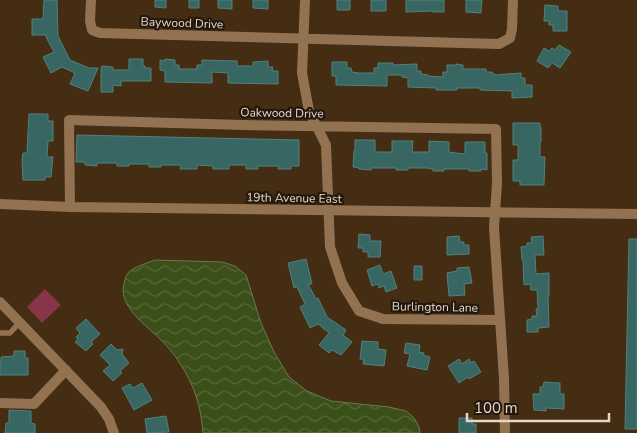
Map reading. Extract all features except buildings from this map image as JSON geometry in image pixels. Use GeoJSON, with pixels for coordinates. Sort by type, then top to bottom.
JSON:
{"type":"FeatureCollection","features":[{"type":"Feature","properties":{"kind":"street","name":"Baywood Drive"},"geometry":{"type":"LineString","coordinates":[[91,0],[90,21],[92,30],[100,33],[303,38]]}},
{"type":"Feature","properties":{"kind":"street","name":"Burlington Lane"},"geometry":{"type":"LineString","coordinates":[[305,0],[302,73],[309,110],[326,145],[330,247],[342,283],[359,312],[383,319],[500,320]]}},
{"type":"Feature","properties":{"kind":"street"},"geometry":{"type":"LineString","coordinates":[[303,38],[499,44],[510,38],[513,0]]}},
{"type":"Feature","properties":{"kind":"street","name":"Oakwood Drive"},"geometry":{"type":"LineString","coordinates":[[70,207],[70,120],[496,129],[497,183],[495,213]]}},
{"type":"Feature","properties":{"kind":"street","name":"19th Avenue East"},"geometry":{"type":"LineString","coordinates":[[0,204],[70,207],[637,214]]}},
{"type":"Feature","properties":{"kind":"street"},"geometry":{"type":"LineString","coordinates":[[495,213],[494,227],[506,433]]}},
{"type":"Feature","properties":{"kind":"street"},"geometry":{"type":"LineString","coordinates":[[0,302],[101,407],[109,419],[114,433]]}},
{"type":"Feature","properties":{"kind":"street"},"geometry":{"type":"LineString","coordinates":[[0,403],[34,404],[66,370]]}},
{"type":"Feature","properties":{"kind":"lane"},"geometry":{"type":"LineString","coordinates":[[0,333],[10,333],[20,322]]}},
{"type":"Feature","properties":{"kind":"shaded area"},"geometry":{"type":"Polygon","coordinates":[[[45,289],[61,305],[42,323],[27,307],[45,289]]]}},
{"type":"Feature","properties":{"kind":"water"},"geometry":{"type":"Polygon","coordinates":[[[155,260],[222,262],[235,266],[246,275],[261,323],[274,352],[289,377],[307,391],[331,401],[389,407],[406,411],[414,418],[420,433],[203,433],[201,414],[196,396],[184,370],[175,356],[128,307],[124,298],[123,289],[128,273],[137,267],[155,260]]]}}]}
